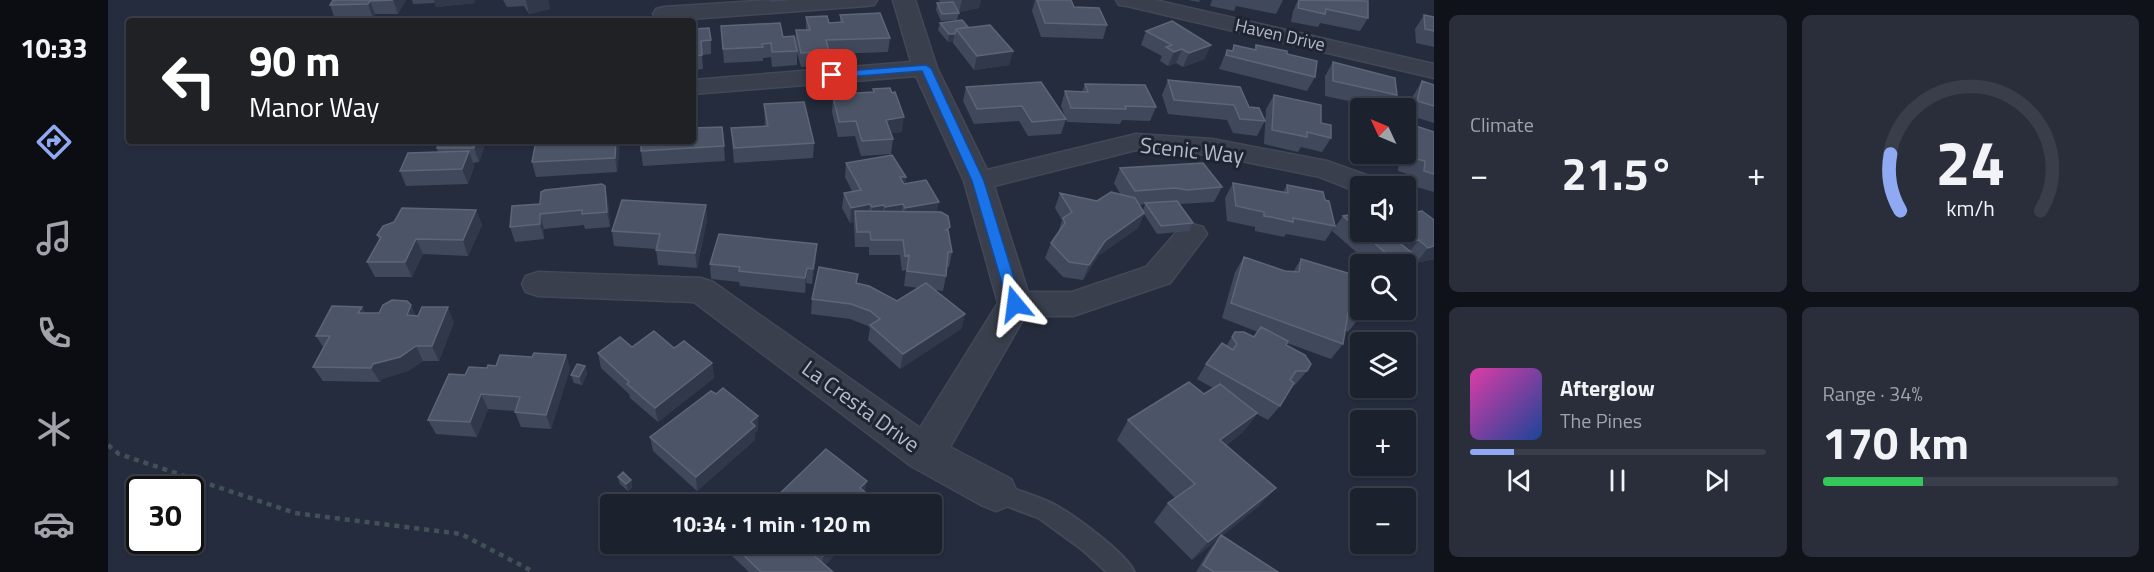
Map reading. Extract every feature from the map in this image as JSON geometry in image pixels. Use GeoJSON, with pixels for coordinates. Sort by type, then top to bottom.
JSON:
{"type":"FeatureCollection","features":[{"type":"Feature","properties":{"kind":"street"},"geometry":{"type":"LineString","coordinates":[[664,14],[866,0]]}},
{"type":"Feature","properties":{"kind":"street"},"geometry":{"type":"LineString","coordinates":[[904,0],[926,68],[978,181],[1015,304],[1073,304],[1158,275],[1192,234]]}},
{"type":"Feature","properties":{"kind":"street","name":"Haven Drive"},"geometry":{"type":"LineString","coordinates":[[1127,0],[1434,71]]}},
{"type":"Feature","properties":{"kind":"street"},"geometry":{"type":"LineString","coordinates":[[696,87],[926,68]]}},
{"type":"Feature","properties":{"kind":"street","name":"Scenic Way"},"geometry":{"type":"LineString","coordinates":[[978,181],[1136,142],[1212,147],[1327,170],[1350,179]]}},
{"type":"Feature","properties":{"kind":"street","name":"La Cresta Drive"},"geometry":{"type":"LineString","coordinates":[[538,284],[701,290],[925,454],[1015,304]]}},
{"type":"Feature","properties":{"kind":"street"},"geometry":{"type":"LineString","coordinates":[[925,454],[996,492]]}},
{"type":"Feature","properties":{"kind":"lane"},"geometry":{"type":"LineString","coordinates":[[996,492],[1046,511],[1091,543],[1123,572]]}},
{"type":"Feature","properties":{"kind":"path"},"geometry":{"type":"LineString","coordinates":[[108,445],[119,454],[295,513],[461,534],[534,572]]}},
{"type":"Feature","properties":{"kind":"building"},"geometry":{"type":"Polygon","coordinates":[[[333,0],[393,0],[370,1],[368,4],[330,5],[333,0]]]}},
{"type":"Feature","properties":{"kind":"building"},"geometry":{"type":"Polygon","coordinates":[[[1037,0],[1071,0],[1074,7],[1099,8],[1107,25],[1045,23],[1037,0]]]}},
{"type":"Feature","properties":{"kind":"building"},"geometry":{"type":"Polygon","coordinates":[[[1299,0],[1368,1],[1368,18],[1326,9],[1325,14],[1298,8],[1299,0]]]}},
{"type":"Feature","properties":{"kind":"building"},"geometry":{"type":"Polygon","coordinates":[[[953,2],[959,13],[942,14],[937,3],[953,2]]]}},
{"type":"Feature","properties":{"kind":"building"},"geometry":{"type":"Polygon","coordinates":[[[880,13],[890,38],[826,40],[829,51],[801,53],[796,30],[810,30],[806,17],[827,16],[829,23],[843,22],[840,15],[880,13]]]}},
{"type":"Feature","properties":{"kind":"building"},"geometry":{"type":"Polygon","coordinates":[[[1424,15],[1434,17],[1434,31],[1425,29],[1424,15]]]}},
{"type":"Feature","properties":{"kind":"building"},"geometry":{"type":"Polygon","coordinates":[[[962,20],[968,27],[956,29],[955,34],[949,34],[940,23],[962,20]]]}},
{"type":"Feature","properties":{"kind":"building"},"geometry":{"type":"Polygon","coordinates":[[[1172,21],[1211,45],[1189,53],[1182,49],[1174,52],[1166,47],[1172,45],[1146,31],[1172,21]]]}},
{"type":"Feature","properties":{"kind":"building"},"geometry":{"type":"Polygon","coordinates":[[[780,23],[783,37],[794,36],[797,51],[772,52],[771,43],[762,44],[763,47],[723,49],[721,26],[780,23]]]}},
{"type":"Feature","properties":{"kind":"building"},"geometry":{"type":"Polygon","coordinates":[[[990,25],[1013,51],[977,56],[956,29],[990,25]]]}},
{"type":"Feature","properties":{"kind":"building"},"geometry":{"type":"Polygon","coordinates":[[[709,28],[711,40],[701,41],[702,55],[696,56],[696,29],[709,28]]]}},
{"type":"Feature","properties":{"kind":"building"},"geometry":{"type":"Polygon","coordinates":[[[1234,45],[1256,50],[1256,45],[1287,51],[1287,54],[1317,61],[1315,77],[1226,55],[1227,50],[1233,51],[1234,45]]]}},
{"type":"Feature","properties":{"kind":"building"},"geometry":{"type":"Polygon","coordinates":[[[1333,62],[1395,78],[1397,95],[1333,81],[1333,62]]]}},
{"type":"Feature","properties":{"kind":"building"},"geometry":{"type":"Polygon","coordinates":[[[1168,80],[1240,87],[1249,107],[1259,108],[1265,121],[1240,119],[1234,105],[1174,100],[1168,80]]]}},
{"type":"Feature","properties":{"kind":"building"},"geometry":{"type":"Polygon","coordinates":[[[1422,81],[1434,85],[1434,106],[1417,101],[1422,81]]]}},
{"type":"Feature","properties":{"kind":"building"},"geometry":{"type":"Polygon","coordinates":[[[1041,82],[1066,119],[1032,122],[1022,106],[977,109],[966,87],[1041,82]]]}},
{"type":"Feature","properties":{"kind":"building"},"geometry":{"type":"Polygon","coordinates":[[[1085,84],[1145,85],[1156,107],[1071,108],[1065,91],[1088,92],[1085,84]]]}},
{"type":"Feature","properties":{"kind":"building"},"geometry":{"type":"Polygon","coordinates":[[[890,88],[892,93],[895,92],[904,117],[886,120],[893,139],[862,141],[856,121],[839,122],[833,97],[890,88]]]}},
{"type":"Feature","properties":{"kind":"building"},"geometry":{"type":"Polygon","coordinates":[[[1274,95],[1321,105],[1321,123],[1331,125],[1331,138],[1307,132],[1307,137],[1272,130],[1274,95]]]}},
{"type":"Feature","properties":{"kind":"building"},"geometry":{"type":"Polygon","coordinates":[[[804,102],[814,143],[734,148],[731,128],[768,126],[764,104],[804,102]]]}},
{"type":"Feature","properties":{"kind":"building"},"geometry":{"type":"Polygon","coordinates":[[[1416,126],[1434,132],[1434,174],[1424,171],[1425,161],[1416,159],[1416,126]]]}},
{"type":"Feature","properties":{"kind":"building"},"geometry":{"type":"Polygon","coordinates":[[[722,127],[724,146],[641,151],[641,144],[696,144],[696,128],[722,127]]]}},
{"type":"Feature","properties":{"kind":"building"},"geometry":{"type":"Polygon","coordinates":[[[438,144],[475,144],[474,148],[437,148],[438,144]]]}},
{"type":"Feature","properties":{"kind":"building"},"geometry":{"type":"Polygon","coordinates":[[[535,144],[616,144],[615,158],[532,162],[535,144]]]}},
{"type":"Feature","properties":{"kind":"building"},"geometry":{"type":"Polygon","coordinates":[[[469,151],[462,169],[400,171],[408,153],[469,151]]]}},
{"type":"Feature","properties":{"kind":"building"},"geometry":{"type":"Polygon","coordinates":[[[892,155],[906,177],[900,177],[904,184],[926,180],[939,202],[905,208],[903,204],[872,207],[870,204],[851,208],[844,193],[861,190],[846,163],[892,155]]]}},
{"type":"Feature","properties":{"kind":"building"},"geometry":{"type":"Polygon","coordinates":[[[1203,163],[1222,187],[1135,191],[1120,168],[1203,163]]]}},
{"type":"Feature","properties":{"kind":"building"},"geometry":{"type":"Polygon","coordinates":[[[1233,183],[1288,193],[1287,185],[1323,192],[1325,200],[1329,201],[1335,226],[1293,218],[1293,222],[1264,216],[1264,212],[1236,206],[1233,183]]]}},
{"type":"Feature","properties":{"kind":"building"},"geometry":{"type":"Polygon","coordinates":[[[602,184],[605,186],[607,212],[582,214],[582,210],[540,214],[540,224],[510,227],[512,206],[540,204],[541,192],[545,190],[602,184]]]}},
{"type":"Feature","properties":{"kind":"building"},"geometry":{"type":"Polygon","coordinates":[[[1111,192],[1135,198],[1144,213],[1105,241],[1089,265],[1069,262],[1051,243],[1065,223],[1063,218],[1072,212],[1060,193],[1097,201],[1111,192]]]}},
{"type":"Feature","properties":{"kind":"building"},"geometry":{"type":"Polygon","coordinates":[[[622,200],[706,205],[695,253],[656,250],[660,234],[612,231],[622,200]]]}},
{"type":"Feature","properties":{"kind":"building"},"geometry":{"type":"Polygon","coordinates":[[[1177,201],[1193,223],[1161,226],[1145,203],[1177,201]]]}},
{"type":"Feature","properties":{"kind":"building"},"geometry":{"type":"Polygon","coordinates":[[[402,208],[476,210],[463,240],[416,239],[405,262],[367,262],[381,237],[377,235],[383,226],[394,222],[402,208]]]}},
{"type":"Feature","properties":{"kind":"building"},"geometry":{"type":"Polygon","coordinates":[[[855,211],[941,212],[948,216],[950,227],[946,230],[948,230],[952,252],[948,252],[946,276],[907,271],[909,255],[905,256],[903,240],[871,240],[870,232],[857,232],[855,211]]]}},
{"type":"Feature","properties":{"kind":"building"},"geometry":{"type":"Polygon","coordinates":[[[1422,211],[1434,220],[1434,246],[1428,248],[1419,240],[1416,241],[1416,212],[1422,211]]]}},
{"type":"Feature","properties":{"kind":"building"},"geometry":{"type":"Polygon","coordinates":[[[1350,215],[1350,222],[1343,216],[1350,215]]]}},
{"type":"Feature","properties":{"kind":"building"},"geometry":{"type":"Polygon","coordinates":[[[719,234],[817,244],[813,269],[807,268],[805,278],[739,271],[740,267],[710,264],[719,234]]]}},
{"type":"Feature","properties":{"kind":"building"},"geometry":{"type":"Polygon","coordinates":[[[1373,242],[1410,242],[1401,244],[1414,254],[1387,254],[1373,242]]]}},
{"type":"Feature","properties":{"kind":"building"},"geometry":{"type":"Polygon","coordinates":[[[1244,257],[1285,271],[1299,272],[1301,259],[1350,274],[1350,314],[1348,313],[1343,344],[1231,303],[1244,257]]]}},
{"type":"Feature","properties":{"kind":"building"},"geometry":{"type":"Polygon","coordinates":[[[819,267],[858,274],[856,283],[869,286],[897,301],[926,283],[965,314],[903,354],[870,325],[880,319],[870,311],[851,304],[812,299],[819,267]]]}},
{"type":"Feature","properties":{"kind":"building"},"geometry":{"type":"Polygon","coordinates":[[[392,300],[407,301],[411,305],[407,315],[418,316],[422,307],[448,307],[432,346],[416,346],[400,357],[373,364],[371,368],[313,367],[330,336],[316,336],[332,306],[362,307],[358,313],[379,313],[383,305],[392,300]]]}},
{"type":"Feature","properties":{"kind":"building"},"geometry":{"type":"Polygon","coordinates":[[[1261,327],[1288,341],[1286,345],[1305,355],[1311,364],[1307,371],[1296,371],[1290,380],[1294,383],[1280,406],[1206,364],[1222,343],[1233,350],[1237,344],[1232,337],[1235,332],[1244,332],[1254,337],[1261,327]]]}},
{"type":"Feature","properties":{"kind":"building"},"geometry":{"type":"Polygon","coordinates":[[[654,331],[674,348],[684,341],[712,363],[655,408],[627,384],[629,382],[598,353],[620,337],[632,347],[654,331]]]}},
{"type":"Feature","properties":{"kind":"building"},"geometry":{"type":"Polygon","coordinates":[[[534,353],[566,355],[546,415],[515,412],[520,397],[481,394],[470,422],[428,420],[449,374],[465,375],[469,367],[496,366],[500,355],[532,357],[534,353]]]}},
{"type":"Feature","properties":{"kind":"building"},"geometry":{"type":"Polygon","coordinates":[[[577,364],[585,366],[579,377],[571,375],[577,364]]]}},
{"type":"Feature","properties":{"kind":"building"},"geometry":{"type":"Polygon","coordinates":[[[1189,382],[1204,394],[1220,384],[1257,413],[1220,440],[1276,488],[1208,542],[1168,503],[1195,484],[1128,420],[1189,382]]]}},
{"type":"Feature","properties":{"kind":"building"},"geometry":{"type":"Polygon","coordinates":[[[723,388],[758,416],[751,422],[755,426],[696,477],[650,437],[711,391],[716,394],[723,388]]]}},
{"type":"Feature","properties":{"kind":"building"},"geometry":{"type":"Polygon","coordinates":[[[826,449],[867,481],[860,488],[868,494],[779,494],[826,449]]]}},
{"type":"Feature","properties":{"kind":"building"},"geometry":{"type":"Polygon","coordinates":[[[623,472],[631,480],[626,484],[618,477],[623,472]]]}},
{"type":"Feature","properties":{"kind":"building"},"geometry":{"type":"Polygon","coordinates":[[[1221,535],[1278,572],[1214,572],[1203,565],[1221,535]]]}},
{"type":"Feature","properties":{"kind":"building"},"geometry":{"type":"Polygon","coordinates":[[[742,554],[812,554],[833,572],[761,572],[742,554]]]}},
{"type":"Feature","properties":{"kind":"route"},"geometry":{"type":"LineString","coordinates":[[832,75],[926,68],[978,181],[1015,304]]}}]}
